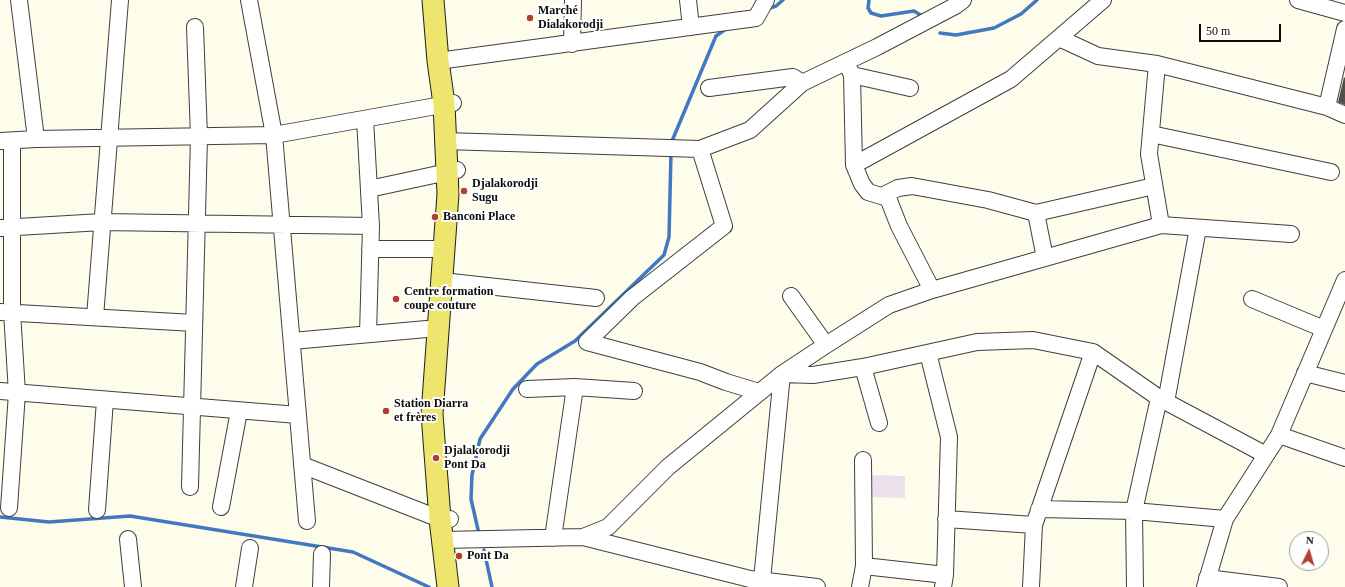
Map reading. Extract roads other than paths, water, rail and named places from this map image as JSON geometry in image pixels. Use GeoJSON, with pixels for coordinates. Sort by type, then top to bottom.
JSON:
{"type":"FeatureCollection","features":[{"type":"Feature","properties":{"kind":"main road"},"geometry":{"type":"LineString","coordinates":[[433,0],[448,104],[452,171],[458,194],[438,328],[432,414],[451,582]]}},
{"type":"Feature","properties":{"kind":"main road"},"geometry":{"type":"LineString","coordinates":[[443,0],[443,61]]}},
{"type":"Feature","properties":{"kind":"main road"},"geometry":{"type":"LineString","coordinates":[[445,519],[442,414],[446,282],[444,249],[448,194],[452,171]]}},
{"type":"Feature","properties":{"kind":"street"},"geometry":{"type":"LineString","coordinates":[[19,0],[36,139]]}},
{"type":"Feature","properties":{"kind":"street"},"geometry":{"type":"LineString","coordinates":[[95,317],[120,0]]}},
{"type":"Feature","properties":{"kind":"street"},"geometry":{"type":"LineString","coordinates":[[249,0],[274,135],[307,521]]}},
{"type":"Feature","properties":{"kind":"street"},"geometry":{"type":"LineString","coordinates":[[572,44],[573,0]]}},
{"type":"Feature","properties":{"kind":"street"},"geometry":{"type":"LineString","coordinates":[[688,0],[691,27]]}},
{"type":"Feature","properties":{"kind":"street"},"geometry":{"type":"LineString","coordinates":[[443,61],[756,18],[766,0]]}},
{"type":"Feature","properties":{"kind":"street"},"geometry":{"type":"LineString","coordinates":[[450,141],[700,150],[750,130],[802,83],[849,69],[877,47],[948,10],[963,0]]}},
{"type":"Feature","properties":{"kind":"street"},"geometry":{"type":"LineString","coordinates":[[854,165],[1011,79],[1103,0]]}},
{"type":"Feature","properties":{"kind":"street"},"geometry":{"type":"LineString","coordinates":[[1298,0],[1345,13]]}},
{"type":"Feature","properties":{"kind":"street"},"geometry":{"type":"LineString","coordinates":[[190,487],[199,137],[195,27]]}},
{"type":"Feature","properties":{"kind":"street"},"geometry":{"type":"LineString","coordinates":[[1327,107],[1345,29]]}},
{"type":"Feature","properties":{"kind":"street"},"geometry":{"type":"LineString","coordinates":[[1059,38],[1098,56],[1158,64],[1327,107],[1345,115]]}},
{"type":"Feature","properties":{"kind":"street"},"geometry":{"type":"LineString","coordinates":[[1158,64],[1148,154],[1161,225]]}},
{"type":"Feature","properties":{"kind":"street"},"geometry":{"type":"LineString","coordinates":[[849,69],[910,88]]}},
{"type":"Feature","properties":{"kind":"street"},"geometry":{"type":"LineString","coordinates":[[849,69],[854,165],[862,184],[868,192],[888,198],[899,226],[932,290]]}},
{"type":"Feature","properties":{"kind":"street"},"geometry":{"type":"LineString","coordinates":[[709,88],[793,77],[802,83]]}},
{"type":"Feature","properties":{"kind":"street"},"geometry":{"type":"LineString","coordinates":[[9,508],[17,393],[6,312],[6,141],[36,139],[274,135],[448,104]]}},
{"type":"Feature","properties":{"kind":"street"},"geometry":{"type":"LineString","coordinates":[[365,119],[371,226],[368,334]]}},
{"type":"Feature","properties":{"kind":"street"},"geometry":{"type":"LineString","coordinates":[[1150,134],[1331,172]]}},
{"type":"Feature","properties":{"kind":"street"},"geometry":{"type":"LineString","coordinates":[[700,150],[724,226],[632,298],[587,342],[700,372],[759,392]]}},
{"type":"Feature","properties":{"kind":"street"},"geometry":{"type":"LineString","coordinates":[[369,189],[452,171]]}},
{"type":"Feature","properties":{"kind":"street"},"geometry":{"type":"LineString","coordinates":[[882,196],[898,188],[912,186],[988,200],[1036,213],[1154,186]]}},
{"type":"Feature","properties":{"kind":"street"},"geometry":{"type":"LineString","coordinates":[[1036,213],[1045,258]]}},
{"type":"Feature","properties":{"kind":"street"},"geometry":{"type":"LineString","coordinates":[[6,227],[102,222],[371,226]]}},
{"type":"Feature","properties":{"kind":"street"},"geometry":{"type":"LineString","coordinates":[[583,537],[608,527],[668,467],[782,374],[888,305],[932,290],[1161,225],[1291,234]]}},
{"type":"Feature","properties":{"kind":"street"},"geometry":{"type":"LineString","coordinates":[[1135,587],[1134,511],[1163,400],[1198,228]]}},
{"type":"Feature","properties":{"kind":"street"},"geometry":{"type":"LineString","coordinates":[[370,249],[444,249]]}},
{"type":"Feature","properties":{"kind":"street"},"geometry":{"type":"LineString","coordinates":[[1279,587],[1206,583],[1226,519],[1279,435],[1324,330],[1341,300],[1345,280]]}},
{"type":"Feature","properties":{"kind":"street"},"geometry":{"type":"LineString","coordinates":[[446,282],[596,298]]}},
{"type":"Feature","properties":{"kind":"street"},"geometry":{"type":"LineString","coordinates":[[791,296],[826,345]]}},
{"type":"Feature","properties":{"kind":"street"},"geometry":{"type":"LineString","coordinates":[[1252,299],[1324,330]]}},
{"type":"Feature","properties":{"kind":"street"},"geometry":{"type":"LineString","coordinates":[[6,312],[194,323]]}},
{"type":"Feature","properties":{"kind":"street"},"geometry":{"type":"LineString","coordinates":[[292,341],[438,328]]}},
{"type":"Feature","properties":{"kind":"street"},"geometry":{"type":"LineString","coordinates":[[782,374],[813,375],[864,368],[977,342],[1033,340],[1093,352],[1163,400],[1266,455]]}},
{"type":"Feature","properties":{"kind":"street"},"geometry":{"type":"LineString","coordinates":[[1031,587],[1034,525],[1093,352]]}},
{"type":"Feature","properties":{"kind":"street"},"geometry":{"type":"LineString","coordinates":[[864,566],[944,581],[949,437],[928,353]]}},
{"type":"Feature","properties":{"kind":"street"},"geometry":{"type":"LineString","coordinates":[[864,368],[879,423]]}},
{"type":"Feature","properties":{"kind":"street"},"geometry":{"type":"LineString","coordinates":[[1305,373],[1345,383]]}},
{"type":"Feature","properties":{"kind":"street"},"geometry":{"type":"LineString","coordinates":[[754,582],[782,374]]}},
{"type":"Feature","properties":{"kind":"street"},"geometry":{"type":"LineString","coordinates":[[553,538],[575,387]]}},
{"type":"Feature","properties":{"kind":"street"},"geometry":{"type":"LineString","coordinates":[[527,389],[575,387],[634,392]]}},
{"type":"Feature","properties":{"kind":"street"},"geometry":{"type":"LineString","coordinates":[[0,391],[298,415]]}},
{"type":"Feature","properties":{"kind":"street"},"geometry":{"type":"LineString","coordinates":[[97,510],[105,400]]}},
{"type":"Feature","properties":{"kind":"street"},"geometry":{"type":"LineString","coordinates":[[221,507],[239,411]]}},
{"type":"Feature","properties":{"kind":"street"},"geometry":{"type":"LineString","coordinates":[[1279,435],[1345,458]]}},
{"type":"Feature","properties":{"kind":"street"},"geometry":{"type":"LineString","coordinates":[[860,587],[864,566],[863,460]]}},
{"type":"Feature","properties":{"kind":"street"},"geometry":{"type":"LineString","coordinates":[[302,466],[445,519]]}},
{"type":"Feature","properties":{"kind":"street"},"geometry":{"type":"LineString","coordinates":[[1039,509],[1134,511],[1226,519]]}},
{"type":"Feature","properties":{"kind":"street"},"geometry":{"type":"LineString","coordinates":[[946,519],[1034,525]]}},
{"type":"Feature","properties":{"kind":"street"},"geometry":{"type":"LineString","coordinates":[[447,540],[583,537],[754,582],[817,587]]}},
{"type":"Feature","properties":{"kind":"street"},"geometry":{"type":"LineString","coordinates":[[128,539],[133,587]]}},
{"type":"Feature","properties":{"kind":"street"},"geometry":{"type":"LineString","coordinates":[[244,587],[250,548]]}},
{"type":"Feature","properties":{"kind":"street"},"geometry":{"type":"LineString","coordinates":[[321,587],[322,554]]}},
{"type":"Feature","properties":{"kind":"waterway"},"geometry":{"type":"LineString","coordinates":[[767,9],[776,6],[783,0]]}},
{"type":"Feature","properties":{"kind":"waterway"},"geometry":{"type":"LineString","coordinates":[[869,0],[868,8],[871,13],[881,16],[914,11],[922,16]]}},
{"type":"Feature","properties":{"kind":"waterway"},"geometry":{"type":"LineString","coordinates":[[940,33],[956,35],[994,28],[1021,14],[1037,0]]}},
{"type":"Feature","properties":{"kind":"waterway"},"geometry":{"type":"LineString","coordinates":[[672,145],[672,141],[716,36],[726,29]]}},
{"type":"Feature","properties":{"kind":"waterway"},"geometry":{"type":"LineString","coordinates":[[479,534],[471,499],[472,475],[480,439],[513,389],[537,364],[575,341],[664,255],[669,237],[671,153]]}},
{"type":"Feature","properties":{"kind":"waterway"},"geometry":{"type":"LineString","coordinates":[[0,517],[49,522],[130,516],[353,552],[429,587]]}},
{"type":"Feature","properties":{"kind":"waterway"},"geometry":{"type":"LineString","coordinates":[[484,550],[492,587]]}},
{"type":"Feature","properties":{"kind":"place","name":"Marché Dialakorodji"},"geometry":{"type":"Point","coordinates":[530,18]}},
{"type":"Feature","properties":{"kind":"place","name":"Djalakorodji Sugu"},"geometry":{"type":"Point","coordinates":[464,191]}},
{"type":"Feature","properties":{"kind":"place","name":"Banconi Place"},"geometry":{"type":"Point","coordinates":[435,217]}},
{"type":"Feature","properties":{"kind":"place","name":"Centre formation coupe couture"},"geometry":{"type":"Point","coordinates":[396,299]}},
{"type":"Feature","properties":{"kind":"place","name":"Station Diarra et frères"},"geometry":{"type":"Point","coordinates":[386,411]}},
{"type":"Feature","properties":{"kind":"place","name":"Djalakorodji Pont Da"},"geometry":{"type":"Point","coordinates":[436,458]}},
{"type":"Feature","properties":{"kind":"place","name":"Pont Da"},"geometry":{"type":"Point","coordinates":[459,556]}}]}
